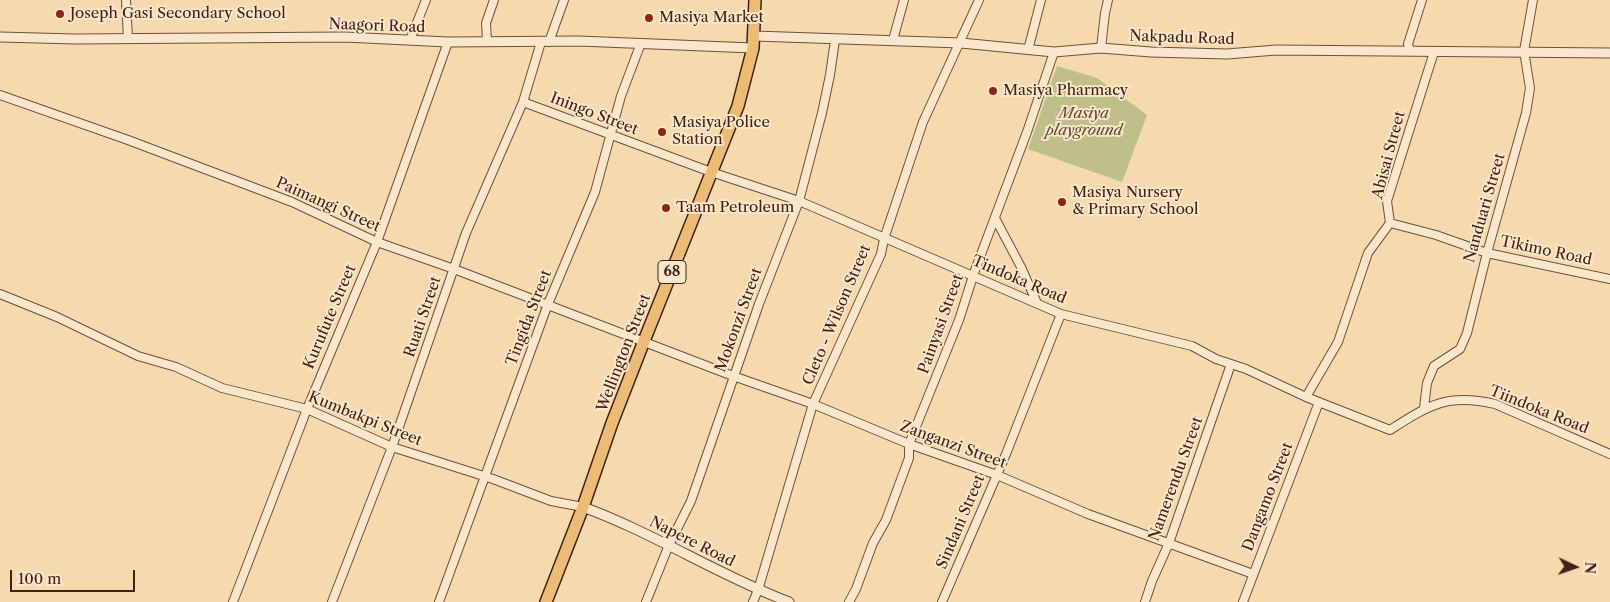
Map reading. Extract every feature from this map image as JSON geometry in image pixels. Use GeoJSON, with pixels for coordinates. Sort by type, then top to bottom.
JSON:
{"type":"FeatureCollection","features":[{"type":"Feature","properties":{"kind":"main road","name":"Wellington Street"},"geometry":{"type":"LineString","coordinates":[[546,602],[644,341],[738,106],[753,48],[755,0]]}},
{"type":"Feature","properties":{"kind":"street"},"geometry":{"type":"LineString","coordinates":[[126,0],[128,39]]}},
{"type":"Feature","properties":{"kind":"street"},"geometry":{"type":"LineString","coordinates":[[410,40],[426,0]]}},
{"type":"Feature","properties":{"kind":"street"},"geometry":{"type":"LineString","coordinates":[[488,41],[486,23],[494,0]]}},
{"type":"Feature","properties":{"kind":"street","name":"Ruati Street"},"geometry":{"type":"LineString","coordinates":[[332,602],[392,447],[466,233],[523,102],[545,42],[564,0]]}},
{"type":"Feature","properties":{"kind":"street"},"geometry":{"type":"LineString","coordinates":[[893,40],[904,0]]}},
{"type":"Feature","properties":{"kind":"street","name":"Cleto - Wilson Street"},"geometry":{"type":"LineString","coordinates":[[753,602],[813,404],[881,254],[884,239],[923,122],[961,43],[979,0]]}},
{"type":"Feature","properties":{"kind":"street"},"geometry":{"type":"LineString","coordinates":[[1028,50],[1041,0]]}},
{"type":"Feature","properties":{"kind":"street"},"geometry":{"type":"LineString","coordinates":[[1101,48],[1108,0]]}},
{"type":"Feature","properties":{"kind":"street"},"geometry":{"type":"LineString","coordinates":[[1410,51],[1408,44],[1422,0]]}},
{"type":"Feature","properties":{"kind":"street","name":"Nanduari Street"},"geometry":{"type":"LineString","coordinates":[[1424,408],[1427,383],[1434,366],[1460,349],[1466,333],[1526,113],[1530,88],[1524,51],[1533,0]]}},
{"type":"Feature","properties":{"kind":"street","name":"Nakpadu Road"},"geometry":{"type":"LineString","coordinates":[[754,36],[961,43],[1054,52],[1101,48],[1151,52],[1227,54],[1276,50],[1610,53]]}},
{"type":"Feature","properties":{"kind":"street","name":"Naagori Road"},"geometry":{"type":"LineString","coordinates":[[0,37],[75,39],[345,37],[448,42],[579,41],[753,48]]}},
{"type":"Feature","properties":{"kind":"street","name":"Mokonzi Street"},"geometry":{"type":"LineString","coordinates":[[646,602],[669,545],[691,501],[758,304],[799,201],[822,113],[835,40]]}},
{"type":"Feature","properties":{"kind":"street","name":"Kurufute Street"},"geometry":{"type":"LineString","coordinates":[[234,602],[307,409],[377,242],[448,42]]}},
{"type":"Feature","properties":{"kind":"street","name":"Tingida Street"},"geometry":{"type":"LineString","coordinates":[[439,602],[548,304],[595,192],[621,96],[641,43]]}},
{"type":"Feature","properties":{"kind":"street","name":"Painyasi Street"},"geometry":{"type":"LineString","coordinates":[[849,602],[856,590],[873,543],[886,520],[909,458],[909,444],[959,320],[973,276],[1028,132],[1054,52]]}},
{"type":"Feature","properties":{"kind":"street","name":"Abisai Street"},"geometry":{"type":"LineString","coordinates":[[1390,223],[1388,201],[1434,52]]}},
{"type":"Feature","properties":{"kind":"street","name":"Paimangi Street"},"geometry":{"type":"LineString","coordinates":[[0,95],[128,140],[292,202],[377,242],[644,341]]}},
{"type":"Feature","properties":{"kind":"street","name":"Iningo Street"},"geometry":{"type":"LineString","coordinates":[[523,102],[711,172]]}},
{"type":"Feature","properties":{"kind":"street","name":"Tindoka Road"},"geometry":{"type":"LineString","coordinates":[[711,172],[799,201],[1061,314],[1192,346],[1216,359],[1246,369],[1319,402]]}},
{"type":"Feature","properties":{"kind":"street"},"geometry":{"type":"LineString","coordinates":[[996,218],[1037,303]]}},
{"type":"Feature","properties":{"kind":"street"},"geometry":{"type":"LineString","coordinates":[[1306,397],[1338,342],[1368,254],[1390,223]]}},
{"type":"Feature","properties":{"kind":"street","name":"Tikimo Road"},"geometry":{"type":"LineString","coordinates":[[1390,223],[1436,235],[1487,253],[1610,279]]}},
{"type":"Feature","properties":{"kind":"street","name":"Kumbakpi Street"},"geometry":{"type":"LineString","coordinates":[[0,294],[57,317],[138,356],[176,367],[222,388],[307,409],[392,447],[484,476],[551,501],[583,507]]}},
{"type":"Feature","properties":{"kind":"street","name":"Sindani Street"},"geometry":{"type":"LineString","coordinates":[[942,602],[997,475],[1061,314]]}},
{"type":"Feature","properties":{"kind":"street","name":"Zanganzi Street"},"geometry":{"type":"LineString","coordinates":[[644,341],[733,376],[813,404],[909,444],[997,475],[1088,514],[1253,574]]}},
{"type":"Feature","properties":{"kind":"street","name":"Namerendu Street"},"geometry":{"type":"LineString","coordinates":[[1145,602],[1169,543],[1231,364]]}},
{"type":"Feature","properties":{"kind":"street","name":"Tiindoka Road"},"geometry":{"type":"LineString","coordinates":[[1319,402],[1390,430],[1424,408],[1442,402],[1466,399],[1495,404],[1610,454]]}},
{"type":"Feature","properties":{"kind":"street","name":"Dangamo Street"},"geometry":{"type":"LineString","coordinates":[[1243,602],[1319,402]]}},
{"type":"Feature","properties":{"kind":"street","name":"Napere Road"},"geometry":{"type":"LineString","coordinates":[[583,507],[669,545],[715,570],[758,590],[789,602]]}},
{"type":"Feature","properties":{"kind":"green space","name":"Masiya playground"},"geometry":{"type":"Polygon","coordinates":[[[1057,66],[1097,78],[1147,115],[1122,182],[1028,149],[1057,66]]]}},
{"type":"Feature","properties":{"kind":"place","name":"Joseph Gasi Secondary School"},"geometry":{"type":"Point","coordinates":[60,14]}},
{"type":"Feature","properties":{"kind":"place","name":"Masiya Market"},"geometry":{"type":"Point","coordinates":[649,18]}},
{"type":"Feature","properties":{"kind":"place","name":"Masiya Pharmacy"},"geometry":{"type":"Point","coordinates":[993,91]}},
{"type":"Feature","properties":{"kind":"place","name":"Masiya Police Station"},"geometry":{"type":"Point","coordinates":[662,132]}},
{"type":"Feature","properties":{"kind":"place","name":"Masiya Nursery & Primary School"},"geometry":{"type":"Point","coordinates":[1062,202]}},
{"type":"Feature","properties":{"kind":"place","name":"Taam Petroleum"},"geometry":{"type":"Point","coordinates":[666,208]}}]}
